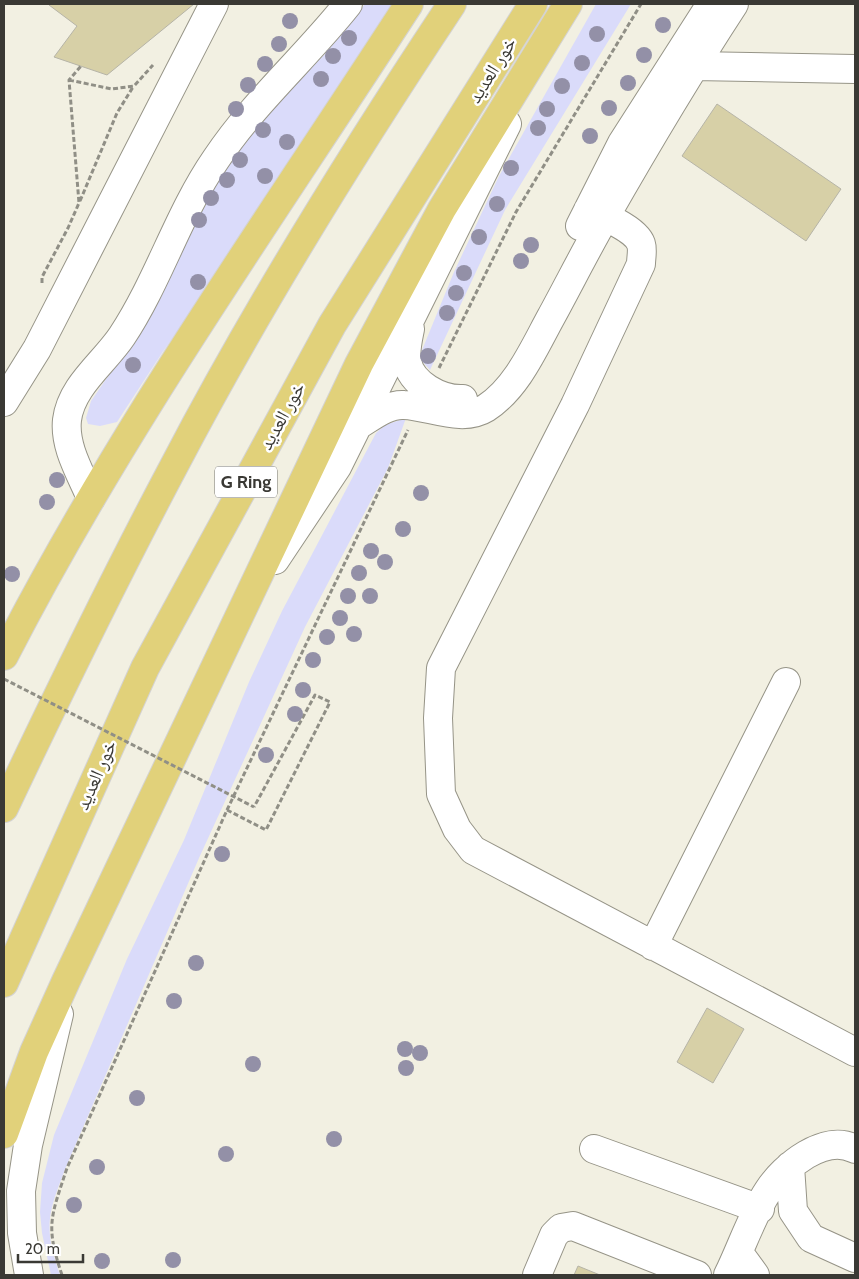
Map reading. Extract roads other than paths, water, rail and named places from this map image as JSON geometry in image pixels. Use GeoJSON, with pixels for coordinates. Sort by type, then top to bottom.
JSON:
{"type":"FeatureCollection","features":[{"type":"Feature","properties":{"kind":"highway"},"geometry":{"type":"LineString","coordinates":[[4,656],[91,498],[191,335],[409,4]]}},
{"type":"Feature","properties":{"kind":"highway"},"geometry":{"type":"LineString","coordinates":[[4,808],[90,629],[176,462],[276,283],[390,96],[452,4]]}},
{"type":"Feature","properties":{"kind":"highway","name":"خور العديد"},"geometry":{"type":"LineString","coordinates":[[4,983],[145,668],[332,325],[533,4]]}},
{"type":"Feature","properties":{"kind":"highway"},"geometry":{"type":"LineString","coordinates":[[4,1134],[34,1052],[66,981],[359,364],[442,209],[564,10]]}},
{"type":"Feature","properties":{"kind":"highway"},"geometry":{"type":"LineString","coordinates":[[4,1090],[19,1076],[34,1052]]}},
{"type":"Feature","properties":{"kind":"street"},"geometry":{"type":"LineString","coordinates":[[4,402],[41,340],[214,4]]}},
{"type":"Feature","properties":{"kind":"street"},"geometry":{"type":"LineString","coordinates":[[91,498],[72,454],[67,432],[69,410],[74,396],[108,355],[134,316],[195,193],[215,160],[253,110],[348,4]]}},
{"type":"Feature","properties":{"kind":"street"},"geometry":{"type":"LineString","coordinates":[[597,213],[622,144],[711,4]]}},
{"type":"Feature","properties":{"kind":"street"},"geometry":{"type":"LineString","coordinates":[[360,424],[385,409],[424,398],[470,399],[485,391],[509,362],[597,213],[734,4]]}},
{"type":"Feature","properties":{"kind":"street"},"geometry":{"type":"LineString","coordinates":[[245,605],[337,467],[564,10]]}},
{"type":"Feature","properties":{"kind":"street"},"geometry":{"type":"LineString","coordinates":[[694,66],[855,69]]}},
{"type":"Feature","properties":{"kind":"street"},"geometry":{"type":"LineString","coordinates":[[597,213],[636,236],[641,244],[641,264],[575,405],[441,668],[438,718],[441,794],[457,829],[473,850],[855,1052]]}},
{"type":"Feature","properties":{"kind":"street"},"geometry":{"type":"LineString","coordinates":[[414,310],[407,346],[407,362],[424,398]]}},
{"type":"Feature","properties":{"kind":"street"},"geometry":{"type":"LineString","coordinates":[[652,946],[786,682]]}},
{"type":"Feature","properties":{"kind":"street"},"geometry":{"type":"LineString","coordinates":[[29,1275],[22,1233],[21,1191],[28,1145],[66,981]]}},
{"type":"Feature","properties":{"kind":"street"},"geometry":{"type":"LineString","coordinates":[[755,1275],[734,1264],[768,1191],[790,1166],[819,1148],[836,1144],[855,1149]]}},
{"type":"Feature","properties":{"kind":"street"},"geometry":{"type":"LineString","coordinates":[[594,1149],[760,1208]]}},
{"type":"Feature","properties":{"kind":"street"},"geometry":{"type":"LineString","coordinates":[[790,1166],[794,1211],[811,1238],[855,1258]]}},
{"type":"Feature","properties":{"kind":"street"},"geometry":{"type":"LineString","coordinates":[[538,1275],[554,1235],[561,1228],[573,1226],[697,1275]]}}]}
